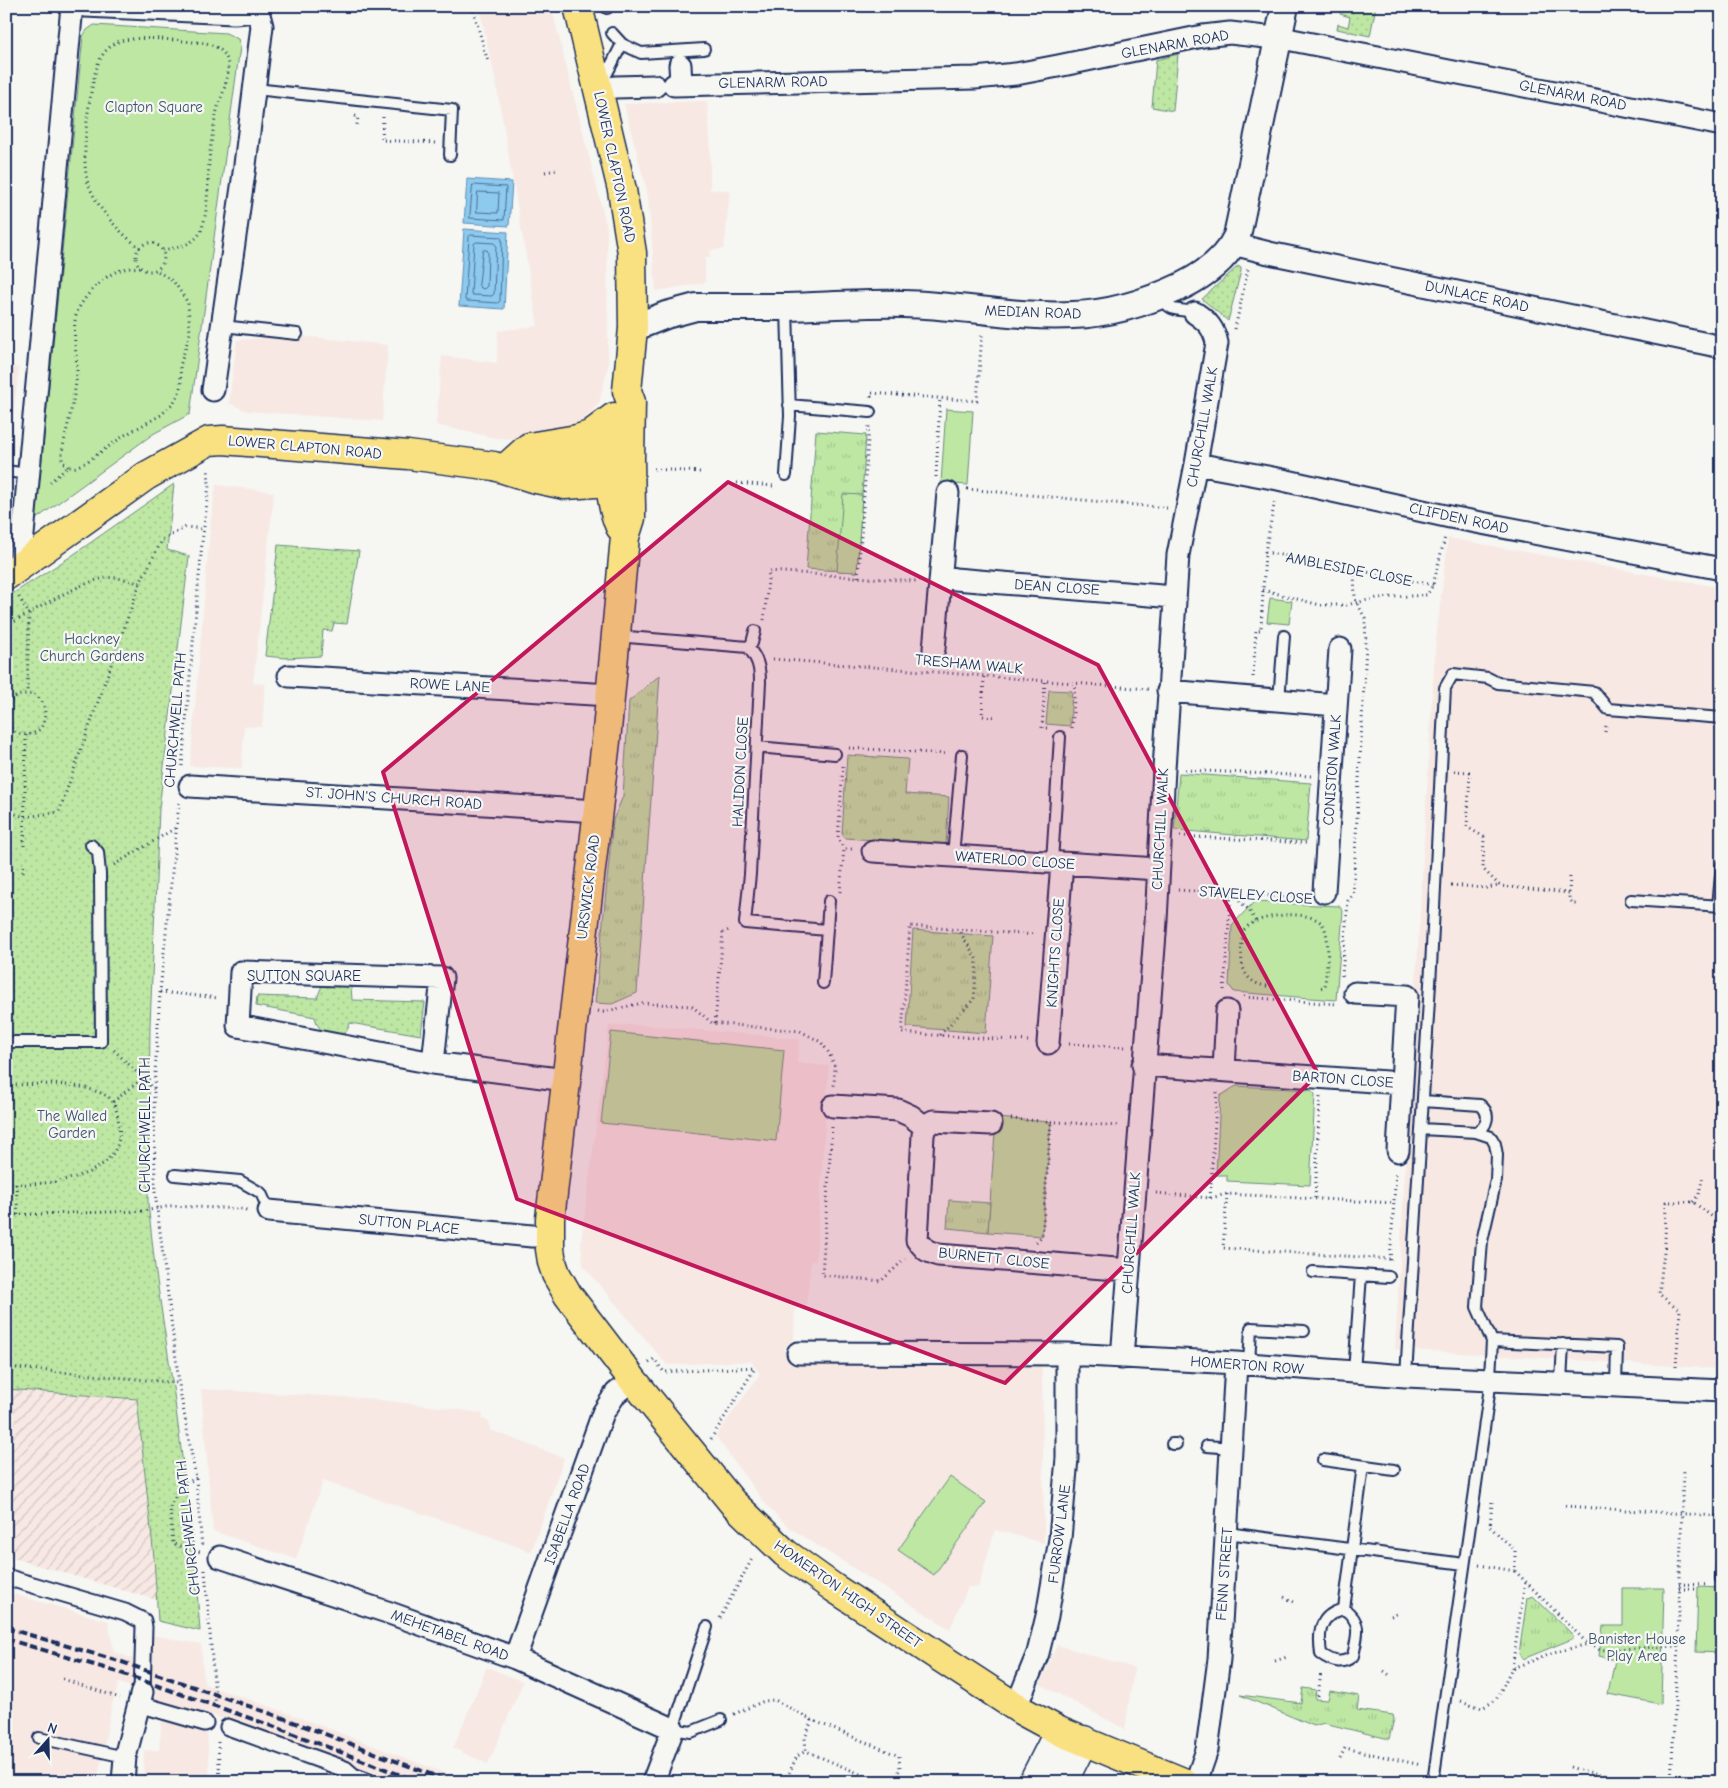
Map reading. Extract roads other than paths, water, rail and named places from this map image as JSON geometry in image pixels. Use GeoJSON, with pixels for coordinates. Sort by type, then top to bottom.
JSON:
{"type":"FeatureCollection","features":[{"type":"Feature","properties":{"kind":"main road","name":"LOWER CLAPTON ROAD"},"geometry":{"type":"LineString","coordinates":[[578,6],[628,222],[632,253],[633,328],[627,390],[631,402],[626,470]]}},
{"type":"Feature","properties":{"kind":"main road","name":"LOWER CLAPTON ROAD"},"geometry":{"type":"LineString","coordinates":[[626,470],[609,442],[619,399],[627,390]]}},
{"type":"Feature","properties":{"kind":"main road"},"geometry":{"type":"LineString","coordinates":[[502,465],[529,447],[578,439],[590,435],[613,420]]}},
{"type":"Feature","properties":{"kind":"main road","name":"LOWER CLAPTON ROAD"},"geometry":{"type":"LineString","coordinates":[[14,577],[146,476],[209,442],[223,440],[297,445],[502,465],[532,478],[565,485],[626,470]]}},
{"type":"Feature","properties":{"kind":"main road","name":"URSWICK ROAD"},"geometry":{"type":"LineString","coordinates":[[549,1236],[616,636],[625,537],[616,517],[626,470]]}},
{"type":"Feature","properties":{"kind":"main road","name":"HOMERTON HIGH STREET"},"geometry":{"type":"LineString","coordinates":[[549,1236],[554,1268],[568,1294],[633,1380],[732,1502],[785,1553],[834,1588],[1016,1707],[1072,1736],[1183,1782]]}},
{"type":"Feature","properties":{"kind":"main road"},"geometry":{"type":"LineString","coordinates":[[1033,1782],[1072,1736]]}},
{"type":"Feature","properties":{"kind":"main road"},"geometry":{"type":"LineString","coordinates":[[1063,1782],[1072,1736]]}},
{"type":"Feature","properties":{"kind":"street"},"geometry":{"type":"LineString","coordinates":[[14,577],[28,474],[72,6]]}},
{"type":"Feature","properties":{"kind":"street"},"geometry":{"type":"LineString","coordinates":[[85,6],[258,11],[262,26],[255,89],[213,390]]}},
{"type":"Feature","properties":{"kind":"street","name":"MEDIAN ROAD"},"geometry":{"type":"LineString","coordinates":[[633,328],[666,315],[696,307],[906,304],[1022,314],[1074,316],[1113,310],[1176,307],[1190,282],[1211,268],[1233,244],[1239,228],[1285,6]]}},
{"type":"Feature","properties":{"kind":"street","name":"GLENARM ROAD"},"geometry":{"type":"LineString","coordinates":[[598,90],[673,80],[975,78],[1041,70],[1202,36],[1230,33],[1279,38],[1722,125]]}},
{"type":"Feature","properties":{"kind":"street","name":"DUNLACE ROAD"},"geometry":{"type":"LineString","coordinates":[[1233,244],[1722,347]]}},
{"type":"Feature","properties":{"kind":"street","name":"CHURCHILL WALK"},"geometry":{"type":"LineString","coordinates":[[1122,1358],[1143,1065],[1156,921],[1174,597],[1178,555],[1217,343],[1212,327],[1205,319],[1176,307]]}},
{"type":"Feature","properties":{"kind":"street","name":"CLIFDEN ROAD"},"geometry":{"type":"LineString","coordinates":[[1196,464],[1278,479],[1450,517],[1722,569]]}},
{"type":"Feature","properties":{"kind":"street"},"geometry":{"type":"LineString","coordinates":[[934,649],[947,489]]}},
{"type":"Feature","properties":{"kind":"street","name":"DEAN CLOSE"},"geometry":{"type":"LineString","coordinates":[[941,576],[955,579],[1174,597]]}},
{"type":"Feature","properties":{"kind":"street","name":"CONISTON WALK"},"geometry":{"type":"LineString","coordinates":[[1322,897],[1340,649]]}},
{"type":"Feature","properties":{"kind":"street","name":"ROWE LANE"},"geometry":{"type":"LineString","coordinates":[[289,676],[610,695]]}},
{"type":"Feature","properties":{"kind":"street"},"geometry":{"type":"LineString","coordinates":[[1168,690],[1336,704]]}},
{"type":"Feature","properties":{"kind":"street","name":"ST. JOHN'S CHURCH ROAD"},"geometry":{"type":"LineString","coordinates":[[184,788],[597,811]]}},
{"type":"Feature","properties":{"kind":"street","name":"WATERLOO CLOSE"},"geometry":{"type":"LineString","coordinates":[[873,851],[1158,869]]}},
{"type":"Feature","properties":{"kind":"street","name":"KNIGHTS CLOSE"},"geometry":{"type":"LineString","coordinates":[[1048,1043],[1056,937],[1057,862]]}},
{"type":"Feature","properties":{"kind":"street","name":"SUTTON SQUARE"},"geometry":{"type":"LineString","coordinates":[[433,1063],[442,978],[242,972],[238,1026],[433,1063],[566,1080]]}},
{"type":"Feature","properties":{"kind":"street","name":"BARTON CLOSE"},"geometry":{"type":"LineString","coordinates":[[1143,1065],[1402,1083],[1407,996],[1346,991]]}},
{"type":"Feature","properties":{"kind":"street"},"geometry":{"type":"LineString","coordinates":[[1222,1070],[1225,1004]]}},
{"type":"Feature","properties":{"kind":"street"},"geometry":{"type":"LineString","coordinates":[[1398,1151],[1402,1083]]}},
{"type":"Feature","properties":{"kind":"street"},"geometry":{"type":"LineString","coordinates":[[833,1106],[898,1110],[911,1116],[926,1127],[933,1121],[991,1124]]}},
{"type":"Feature","properties":{"kind":"street","name":"BURNETT CLOSE"},"geometry":{"type":"LineString","coordinates":[[926,1127],[923,1134],[917,1240],[926,1250],[938,1255],[1129,1270]]}},
{"type":"Feature","properties":{"kind":"street","name":"SUTTON PLACE"},"geometry":{"type":"LineString","coordinates":[[260,1212],[549,1236]]}},
{"type":"Feature","properties":{"kind":"street","name":"HOMERTON ROW"},"geometry":{"type":"LineString","coordinates":[[798,1353],[1067,1354],[1406,1376],[1722,1391]]}},
{"type":"Feature","properties":{"kind":"street","name":"FURROW LANE"},"geometry":{"type":"LineString","coordinates":[[1016,1707],[1038,1653],[1047,1616],[1060,1539],[1067,1458],[1067,1354]]}},
{"type":"Feature","properties":{"kind":"street","name":"FENN STREET"},"geometry":{"type":"LineString","coordinates":[[1196,1782],[1207,1750],[1219,1659],[1232,1448],[1243,1364]]}},
{"type":"Feature","properties":{"kind":"street","name":"ISABELLA ROAD"},"geometry":{"type":"LineString","coordinates":[[515,1658],[603,1413],[616,1393],[633,1380]]}},
{"type":"Feature","properties":{"kind":"street","name":"MEHETABEL ROAD"},"geometry":{"type":"LineString","coordinates":[[209,1559],[378,1609],[515,1658],[673,1729]]}},
{"type":"Feature","properties":{"kind":"street"},"geometry":{"type":"LineString","coordinates":[[6,1577],[126,1612],[142,1621],[144,1627],[141,1698],[125,1758],[123,1782]]}},
{"type":"Feature","properties":{"kind":"street"},"geometry":{"type":"LineString","coordinates":[[141,1698],[210,1719]]}},
{"type":"Feature","properties":{"kind":"street"},"geometry":{"type":"LineString","coordinates":[[654,1782],[673,1729]]}},
{"type":"Feature","properties":{"kind":"street"},"geometry":{"type":"LineString","coordinates":[[223,1730],[345,1769],[353,1776],[369,1782]]}},
{"type":"Feature","properties":{"kind":"lane"},"geometry":{"type":"LineString","coordinates":[[612,34],[622,44],[641,53],[704,49]]}},
{"type":"Feature","properties":{"kind":"lane"},"geometry":{"type":"LineString","coordinates":[[598,90],[622,44]]}},
{"type":"Feature","properties":{"kind":"lane"},"geometry":{"type":"LineString","coordinates":[[255,89],[452,110],[450,154]]}},
{"type":"Feature","properties":{"kind":"lane"},"geometry":{"type":"LineString","coordinates":[[786,475],[790,416],[787,307]]}},
{"type":"Feature","properties":{"kind":"lane"},"geometry":{"type":"LineString","coordinates":[[222,326],[297,334]]}},
{"type":"Feature","properties":{"kind":"lane"},"geometry":{"type":"LineString","coordinates":[[789,405],[870,412]]}},
{"type":"Feature","properties":{"kind":"lane"},"geometry":{"type":"LineString","coordinates":[[6,472],[28,474]]}},
{"type":"Feature","properties":{"kind":"lane"},"geometry":{"type":"LineString","coordinates":[[616,636],[748,647],[752,643],[754,631]]}},
{"type":"Feature","properties":{"kind":"lane"},"geometry":{"type":"LineString","coordinates":[[1280,700],[1284,636]]}},
{"type":"Feature","properties":{"kind":"lane","name":"HALIDON CLOSE"},"geometry":{"type":"LineString","coordinates":[[748,647],[755,656],[760,670],[750,874],[745,923],[827,930]]}},
{"type":"Feature","properties":{"kind":"lane"},"geometry":{"type":"LineString","coordinates":[[1406,1376],[1436,884],[1445,688],[1453,674],[1488,678],[1498,684],[1594,692],[1608,709],[1722,718]]}},
{"type":"Feature","properties":{"kind":"lane"},"geometry":{"type":"LineString","coordinates":[[1057,862],[1060,733]]}},
{"type":"Feature","properties":{"kind":"lane"},"geometry":{"type":"LineString","coordinates":[[757,747],[839,750]]}},
{"type":"Feature","properties":{"kind":"lane"},"geometry":{"type":"LineString","coordinates":[[954,856],[962,756]]}},
{"type":"Feature","properties":{"kind":"lane"},"geometry":{"type":"LineString","coordinates":[[6,1042],[101,1042],[100,874],[98,852],[91,844]]}},
{"type":"Feature","properties":{"kind":"lane"},"geometry":{"type":"LineString","coordinates":[[1631,900],[1720,906],[1722,865]]}},
{"type":"Feature","properties":{"kind":"lane"},"geometry":{"type":"LineString","coordinates":[[823,983],[829,901]]}},
{"type":"Feature","properties":{"kind":"lane"},"geometry":{"type":"LineString","coordinates":[[1422,1100],[1480,1105],[1485,1110],[1486,1123],[1484,1128],[1476,1132]]}},
{"type":"Feature","properties":{"kind":"lane"},"geometry":{"type":"LineString","coordinates":[[1420,1129],[1476,1132],[1491,1137],[1496,1144],[1497,1156],[1496,1180],[1482,1241],[1477,1307],[1492,1340],[1490,1380],[1433,1782]]}},
{"type":"Feature","properties":{"kind":"lane"},"geometry":{"type":"LineString","coordinates":[[174,1175],[240,1181],[261,1194],[260,1212]]}},
{"type":"Feature","properties":{"kind":"lane"},"geometry":{"type":"LineString","coordinates":[[1313,1272],[1389,1277]]}},
{"type":"Feature","properties":{"kind":"lane"},"geometry":{"type":"LineString","coordinates":[[1354,1372],[1361,1275]]}},
{"type":"Feature","properties":{"kind":"lane"},"geometry":{"type":"LineString","coordinates":[[1243,1364],[1250,1328],[1304,1331]]}},
{"type":"Feature","properties":{"kind":"lane"},"geometry":{"type":"LineString","coordinates":[[1492,1340],[1617,1347],[1616,1386]]}},
{"type":"Feature","properties":{"kind":"lane"},"geometry":{"type":"LineString","coordinates":[[1561,1384],[1563,1344]]}},
{"type":"Feature","properties":{"kind":"lane"},"geometry":{"type":"LineString","coordinates":[[1207,1446],[1232,1448]]}},
{"type":"Feature","properties":{"kind":"lane"},"geometry":{"type":"LineString","coordinates":[[1324,1460],[1394,1470]]}},
{"type":"Feature","properties":{"kind":"lane"},"geometry":{"type":"LineString","coordinates":[[1344,1609],[1363,1466]]}},
{"type":"Feature","properties":{"kind":"lane"},"geometry":{"type":"LineString","coordinates":[[1227,1533],[1352,1548],[1464,1568]]}},
{"type":"Feature","properties":{"kind":"lane"},"geometry":{"type":"LineString","coordinates":[[1721,1579],[1722,1564]]}},
{"type":"Feature","properties":{"kind":"lane"},"geometry":{"type":"LineString","coordinates":[[1344,1609],[1355,1618],[1358,1626],[1353,1656],[1348,1660],[1340,1662],[1330,1660],[1322,1654],[1320,1644],[1322,1622],[1327,1616],[1344,1609]]}},
{"type":"Feature","properties":{"kind":"lane"},"geometry":{"type":"LineString","coordinates":[[707,1627],[673,1729],[691,1732],[721,1720]]}},
{"type":"Feature","properties":{"kind":"lane"},"geometry":{"type":"LineString","coordinates":[[39,1738],[125,1758]]}},
{"type":"Feature","properties":{"kind":"water"},"geometry":{"type":"Polygon","coordinates":[[[467,179],[512,182],[509,226],[464,223],[467,179]]]}},
{"type":"Feature","properties":{"kind":"water"},"geometry":{"type":"Polygon","coordinates":[[[464,229],[508,232],[504,309],[459,306],[464,229]]]}},
{"type":"Feature","properties":{"kind":"railway"},"geometry":{"type":"LineString","coordinates":[[6,1628],[122,1662],[283,1718],[451,1782]]}},
{"type":"Feature","properties":{"kind":"railway"},"geometry":{"type":"LineString","coordinates":[[6,1639],[118,1672],[278,1728],[419,1782]]}},
{"type":"Feature","properties":{"kind":"park label","name":"Clapton Square"},"geometry":{"type":"Point","coordinates":[154,107]}},
{"type":"Feature","properties":{"kind":"park label","name":"Hackney Church Gardens"},"geometry":{"type":"Point","coordinates":[92,648]}},
{"type":"Feature","properties":{"kind":"park label","name":"The Walled Garden"},"geometry":{"type":"Point","coordinates":[72,1124]}},
{"type":"Feature","properties":{"kind":"park label","name":"Banister House Play Area"},"geometry":{"type":"Point","coordinates":[1637,1648]}}]}
